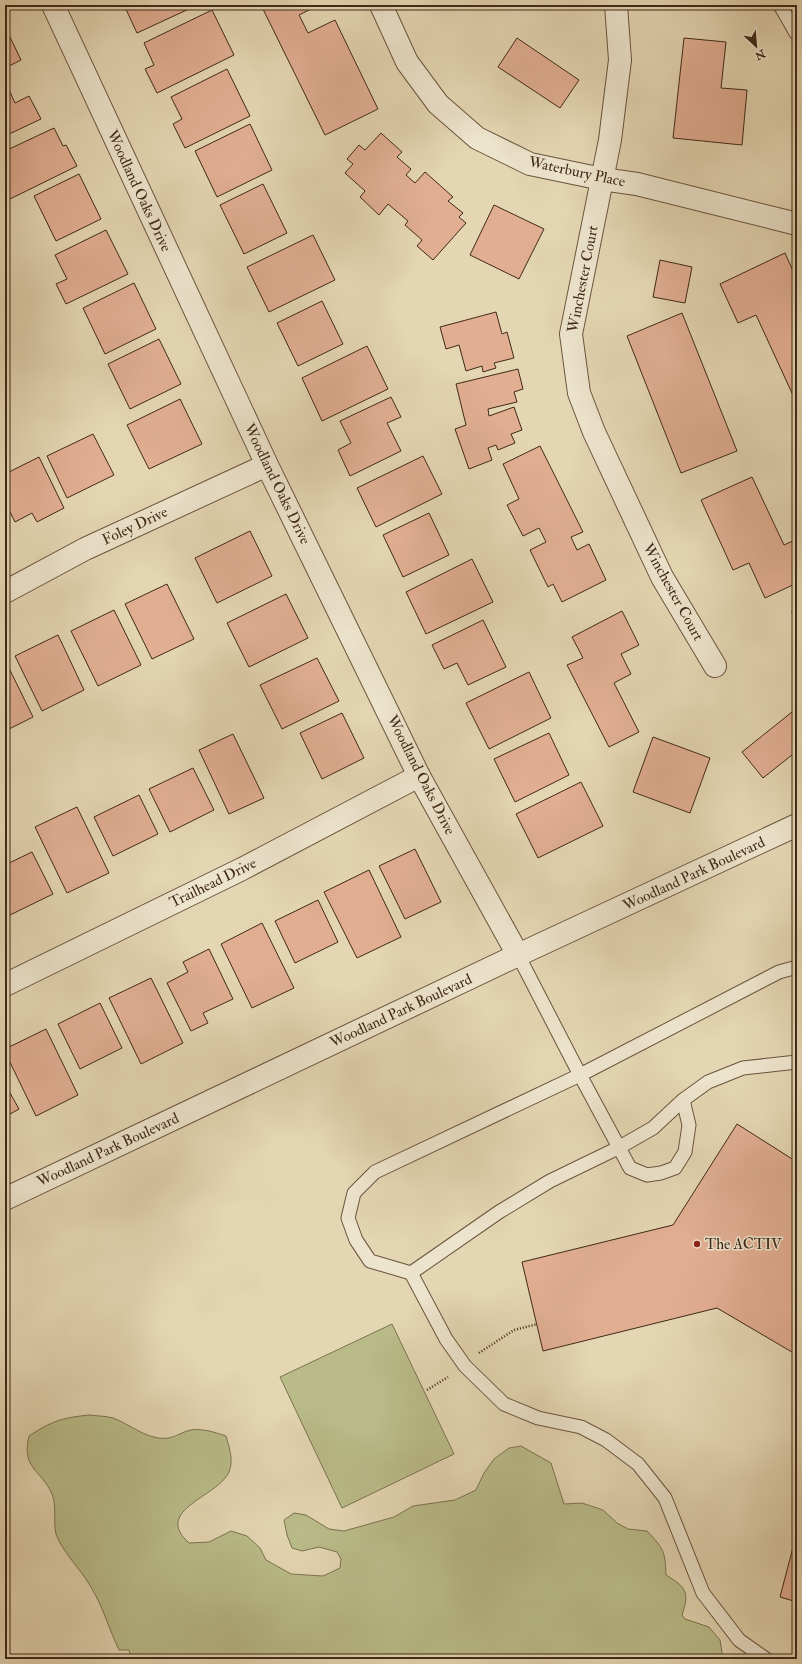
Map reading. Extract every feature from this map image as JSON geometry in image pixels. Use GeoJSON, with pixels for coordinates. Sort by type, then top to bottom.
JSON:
{"type":"FeatureCollection","features":[{"type":"Feature","properties":{"kind":"street","name":"Woodland Oaks Drive"},"geometry":{"type":"LineString","coordinates":[[52,5],[267,464],[419,776],[518,955]]}},
{"type":"Feature","properties":{"kind":"street","name":"Waterbury Place"},"geometry":{"type":"LineString","coordinates":[[381,5],[407,62],[438,104],[477,138],[530,164],[602,179],[637,184],[797,224]]}},
{"type":"Feature","properties":{"kind":"street","name":"Winchester Court"},"geometry":{"type":"LineString","coordinates":[[616,5],[620,60],[610,140],[571,334],[579,393],[594,432],[662,577],[715,666]]}},
{"type":"Feature","properties":{"kind":"street","name":"Foley Drive"},"geometry":{"type":"LineString","coordinates":[[5,592],[85,549],[267,464]]}},
{"type":"Feature","properties":{"kind":"street","name":"Trailhead Drive"},"geometry":{"type":"LineString","coordinates":[[5,986],[242,869],[419,776]]}},
{"type":"Feature","properties":{"kind":"street","name":"Woodland Park Boulevard"},"geometry":{"type":"LineString","coordinates":[[5,1199],[518,955],[797,825]]}},
{"type":"Feature","properties":{"kind":"lane"},"geometry":{"type":"LineString","coordinates":[[780,5],[796,33]]}},
{"type":"Feature","properties":{"kind":"lane"},"geometry":{"type":"LineString","coordinates":[[518,955],[618,1148],[630,1168],[647,1175],[661,1173],[675,1168],[685,1152],[689,1125],[683,1100]]}},
{"type":"Feature","properties":{"kind":"lane"},"geometry":{"type":"LineString","coordinates":[[766,1659],[739,1640],[703,1593],[665,1498],[638,1464],[606,1440],[581,1427],[538,1418],[504,1404],[467,1369],[446,1340],[411,1273],[370,1261],[356,1240],[348,1218],[354,1193],[375,1172],[580,1075],[779,972],[797,967]]}},
{"type":"Feature","properties":{"kind":"lane"},"geometry":{"type":"LineString","coordinates":[[411,1273],[505,1208],[550,1181],[618,1148],[653,1128],[683,1100],[708,1082],[743,1068],[797,1062]]}},
{"type":"Feature","properties":{"kind":"green space"},"geometry":{"type":"Polygon","coordinates":[[[392,1324],[454,1454],[342,1508],[280,1377],[392,1324]]]}},
{"type":"Feature","properties":{"kind":"green space"},"geometry":{"type":"Polygon","coordinates":[[[89,1415],[104,1416],[119,1420],[152,1437],[158,1438],[170,1438],[192,1430],[201,1430],[226,1436],[231,1458],[229,1472],[223,1481],[191,1504],[182,1513],[178,1522],[180,1532],[189,1543],[209,1542],[231,1531],[247,1536],[260,1548],[266,1560],[291,1574],[323,1576],[340,1568],[341,1559],[337,1552],[319,1547],[302,1551],[292,1548],[287,1535],[284,1520],[294,1513],[306,1515],[329,1529],[344,1531],[394,1517],[413,1506],[455,1500],[476,1490],[484,1473],[494,1459],[509,1448],[521,1446],[551,1463],[564,1504],[582,1503],[603,1510],[617,1523],[628,1529],[647,1531],[657,1542],[664,1555],[666,1575],[682,1587],[686,1595],[682,1615],[685,1619],[709,1627],[720,1640],[723,1659],[131,1659],[129,1650],[119,1650],[95,1595],[59,1540],[55,1529],[54,1503],[52,1494],[43,1479],[33,1468],[28,1455],[27,1447],[29,1436],[57,1421],[71,1417],[89,1415]]]}},
{"type":"Feature","properties":{"kind":"building"},"geometry":{"type":"Polygon","coordinates":[[[124,5],[190,5],[191,8],[137,33],[124,5]]]}},
{"type":"Feature","properties":{"kind":"building"},"geometry":{"type":"Polygon","coordinates":[[[261,5],[319,5],[299,15],[308,33],[335,20],[378,109],[325,135],[261,5]]]}},
{"type":"Feature","properties":{"kind":"building"},"geometry":{"type":"Polygon","coordinates":[[[212,10],[234,55],[157,93],[145,69],[154,65],[144,43],[212,10]]]}},
{"type":"Feature","properties":{"kind":"building"},"geometry":{"type":"Polygon","coordinates":[[[5,35],[6,37],[9,35],[21,60],[5,68],[5,35]]]}},
{"type":"Feature","properties":{"kind":"building"},"geometry":{"type":"Polygon","coordinates":[[[517,38],[579,80],[560,108],[498,67],[517,38]]]}},
{"type":"Feature","properties":{"kind":"building"},"geometry":{"type":"Polygon","coordinates":[[[684,38],[726,42],[721,88],[747,90],[742,145],[673,138],[684,38]]]}},
{"type":"Feature","properties":{"kind":"building"},"geometry":{"type":"Polygon","coordinates":[[[227,69],[250,116],[185,148],[173,124],[182,119],[171,97],[227,69]]]}},
{"type":"Feature","properties":{"kind":"building"},"geometry":{"type":"Polygon","coordinates":[[[5,81],[15,103],[29,96],[41,119],[5,136],[5,81]]]}},
{"type":"Feature","properties":{"kind":"building"},"geometry":{"type":"Polygon","coordinates":[[[250,124],[272,170],[217,197],[195,151],[250,124]]]}},
{"type":"Feature","properties":{"kind":"building"},"geometry":{"type":"Polygon","coordinates":[[[54,128],[63,146],[66,145],[77,166],[10,199],[5,189],[5,151],[54,128]]]}},
{"type":"Feature","properties":{"kind":"building"},"geometry":{"type":"Polygon","coordinates":[[[381,133],[402,152],[397,157],[411,169],[406,175],[415,183],[425,172],[453,197],[448,201],[463,213],[459,217],[466,223],[433,260],[417,246],[422,240],[405,225],[408,221],[388,204],[379,215],[360,197],[365,191],[345,173],[353,164],[347,159],[359,145],[365,150],[381,133]]]}},
{"type":"Feature","properties":{"kind":"building"},"geometry":{"type":"Polygon","coordinates":[[[79,174],[101,219],[56,241],[34,196],[79,174]]]}},
{"type":"Feature","properties":{"kind":"building"},"geometry":{"type":"Polygon","coordinates":[[[263,184],[287,233],[244,254],[220,205],[263,184]]]}},
{"type":"Feature","properties":{"kind":"building"},"geometry":{"type":"Polygon","coordinates":[[[494,205],[544,229],[519,279],[470,255],[494,205]]]}},
{"type":"Feature","properties":{"kind":"building"},"geometry":{"type":"Polygon","coordinates":[[[106,230],[128,274],[66,304],[56,284],[67,279],[55,255],[106,230]]]}},
{"type":"Feature","properties":{"kind":"building"},"geometry":{"type":"Polygon","coordinates":[[[313,235],[335,280],[269,312],[247,267],[313,235]]]}},
{"type":"Feature","properties":{"kind":"building"},"geometry":{"type":"Polygon","coordinates":[[[785,253],[797,280],[797,404],[756,315],[738,323],[720,284],[785,253]]]}},
{"type":"Feature","properties":{"kind":"building"},"geometry":{"type":"Polygon","coordinates":[[[660,260],[692,267],[685,303],[653,297],[660,260]]]}},
{"type":"Feature","properties":{"kind":"building"},"geometry":{"type":"Polygon","coordinates":[[[134,283],[156,329],[105,354],[83,308],[134,283]]]}},
{"type":"Feature","properties":{"kind":"building"},"geometry":{"type":"Polygon","coordinates":[[[322,301],[343,344],[298,366],[277,323],[322,301]]]}},
{"type":"Feature","properties":{"kind":"building"},"geometry":{"type":"Polygon","coordinates":[[[496,312],[502,334],[507,332],[514,358],[494,363],[496,368],[483,372],[482,366],[466,371],[459,345],[446,349],[440,327],[496,312]]]}},
{"type":"Feature","properties":{"kind":"building"},"geometry":{"type":"Polygon","coordinates":[[[682,313],[737,451],[681,473],[627,336],[682,313]]]}},
{"type":"Feature","properties":{"kind":"building"},"geometry":{"type":"Polygon","coordinates":[[[159,339],[181,384],[130,409],[108,364],[159,339]]]}},
{"type":"Feature","properties":{"kind":"building"},"geometry":{"type":"Polygon","coordinates":[[[367,346],[388,389],[322,421],[302,378],[367,346]]]}},
{"type":"Feature","properties":{"kind":"building"},"geometry":{"type":"Polygon","coordinates":[[[518,369],[523,389],[514,392],[517,402],[488,409],[489,416],[514,407],[522,430],[511,434],[515,443],[498,450],[496,445],[488,448],[492,460],[469,469],[455,429],[466,425],[456,384],[518,369]]]}},
{"type":"Feature","properties":{"kind":"building"},"geometry":{"type":"Polygon","coordinates":[[[391,397],[401,417],[387,423],[401,451],[350,476],[338,450],[351,443],[340,421],[391,397]]]}},
{"type":"Feature","properties":{"kind":"building"},"geometry":{"type":"Polygon","coordinates":[[[180,399],[202,444],[149,469],[127,425],[180,399]]]}},
{"type":"Feature","properties":{"kind":"building"},"geometry":{"type":"Polygon","coordinates":[[[93,434],[114,475],[67,498],[47,456],[93,434]]]}},
{"type":"Feature","properties":{"kind":"building"},"geometry":{"type":"Polygon","coordinates":[[[540,446],[583,532],[571,537],[577,550],[589,544],[606,580],[562,602],[553,584],[548,587],[530,550],[546,542],[539,528],[523,536],[507,505],[519,499],[503,464],[540,446]]]}},
{"type":"Feature","properties":{"kind":"building"},"geometry":{"type":"Polygon","coordinates":[[[423,456],[442,494],[376,527],[357,488],[423,456]]]}},
{"type":"Feature","properties":{"kind":"building"},"geometry":{"type":"Polygon","coordinates":[[[39,457],[64,508],[37,522],[32,513],[15,522],[5,502],[5,474],[39,457]]]}},
{"type":"Feature","properties":{"kind":"building"},"geometry":{"type":"Polygon","coordinates":[[[752,477],[784,545],[797,539],[797,583],[765,598],[749,563],[733,570],[701,500],[752,477]]]}},
{"type":"Feature","properties":{"kind":"building"},"geometry":{"type":"Polygon","coordinates":[[[429,513],[449,555],[403,577],[383,535],[429,513]]]}},
{"type":"Feature","properties":{"kind":"building"},"geometry":{"type":"Polygon","coordinates":[[[5,524],[10,535],[5,537],[5,524]]]}},
{"type":"Feature","properties":{"kind":"building"},"geometry":{"type":"Polygon","coordinates":[[[250,531],[272,576],[217,603],[195,558],[250,531]]]}},
{"type":"Feature","properties":{"kind":"building"},"geometry":{"type":"Polygon","coordinates":[[[472,559],[493,602],[426,634],[406,592],[472,559]]]}},
{"type":"Feature","properties":{"kind":"building"},"geometry":{"type":"Polygon","coordinates":[[[167,584],[194,639],[152,659],[125,604],[167,584]]]}},
{"type":"Feature","properties":{"kind":"building"},"geometry":{"type":"Polygon","coordinates":[[[286,594],[308,638],[249,667],[227,623],[286,594]]]}},
{"type":"Feature","properties":{"kind":"building"},"geometry":{"type":"Polygon","coordinates":[[[114,610],[141,665],[98,686],[71,631],[114,610]]]}},
{"type":"Feature","properties":{"kind":"building"},"geometry":{"type":"Polygon","coordinates":[[[797,610],[797,644],[792,611],[797,610]]]}},
{"type":"Feature","properties":{"kind":"building"},"geometry":{"type":"Polygon","coordinates":[[[622,611],[639,645],[621,654],[631,674],[614,683],[639,732],[609,747],[567,665],[583,658],[572,637],[622,611]]]}},
{"type":"Feature","properties":{"kind":"building"},"geometry":{"type":"Polygon","coordinates":[[[483,620],[506,667],[468,685],[457,663],[444,669],[432,645],[483,620]]]}},
{"type":"Feature","properties":{"kind":"building"},"geometry":{"type":"Polygon","coordinates":[[[58,635],[84,690],[42,711],[15,656],[58,635]]]}},
{"type":"Feature","properties":{"kind":"building"},"geometry":{"type":"Polygon","coordinates":[[[317,658],[339,701],[282,729],[260,685],[317,658]]]}},
{"type":"Feature","properties":{"kind":"building"},"geometry":{"type":"Polygon","coordinates":[[[5,660],[33,717],[5,731],[5,660]]]}},
{"type":"Feature","properties":{"kind":"building"},"geometry":{"type":"Polygon","coordinates":[[[529,672],[551,718],[489,749],[466,703],[529,672]]]}},
{"type":"Feature","properties":{"kind":"building"},"geometry":{"type":"Polygon","coordinates":[[[797,708],[797,751],[763,778],[742,752],[797,708]]]}},
{"type":"Feature","properties":{"kind":"building"},"geometry":{"type":"Polygon","coordinates":[[[342,713],[364,758],[322,779],[300,733],[342,713]]]}},
{"type":"Feature","properties":{"kind":"building"},"geometry":{"type":"Polygon","coordinates":[[[549,733],[569,775],[515,802],[494,759],[549,733]]]}},
{"type":"Feature","properties":{"kind":"building"},"geometry":{"type":"Polygon","coordinates":[[[233,734],[264,798],[229,814],[199,750],[233,734]]]}},
{"type":"Feature","properties":{"kind":"building"},"geometry":{"type":"Polygon","coordinates":[[[653,737],[710,758],[690,813],[633,792],[653,737]]]}},
{"type":"Feature","properties":{"kind":"building"},"geometry":{"type":"Polygon","coordinates":[[[193,768],[214,810],[170,832],[149,789],[193,768]]]}},
{"type":"Feature","properties":{"kind":"building"},"geometry":{"type":"Polygon","coordinates":[[[581,782],[603,826],[538,858],[516,814],[581,782]]]}},
{"type":"Feature","properties":{"kind":"building"},"geometry":{"type":"Polygon","coordinates":[[[139,795],[158,834],[113,856],[94,817],[139,795]]]}},
{"type":"Feature","properties":{"kind":"building"},"geometry":{"type":"Polygon","coordinates":[[[77,807],[109,873],[67,893],[35,827],[77,807]]]}},
{"type":"Feature","properties":{"kind":"building"},"geometry":{"type":"Polygon","coordinates":[[[415,849],[441,902],[405,919],[379,866],[415,849]]]}},
{"type":"Feature","properties":{"kind":"building"},"geometry":{"type":"Polygon","coordinates":[[[32,852],[53,894],[10,915],[5,905],[5,865],[32,852]]]}},
{"type":"Feature","properties":{"kind":"building"},"geometry":{"type":"Polygon","coordinates":[[[369,870],[401,937],[357,958],[324,892],[369,870]]]}},
{"type":"Feature","properties":{"kind":"building"},"geometry":{"type":"Polygon","coordinates":[[[318,900],[338,942],[295,963],[275,921],[318,900]]]}},
{"type":"Feature","properties":{"kind":"building"},"geometry":{"type":"Polygon","coordinates":[[[262,923],[294,988],[252,1008],[221,944],[262,923]]]}},
{"type":"Feature","properties":{"kind":"building"},"geometry":{"type":"Polygon","coordinates":[[[209,949],[233,999],[203,1013],[208,1023],[191,1031],[167,983],[188,972],[183,962],[209,949]]]}},
{"type":"Feature","properties":{"kind":"building"},"geometry":{"type":"Polygon","coordinates":[[[151,978],[183,1043],[141,1064],[109,998],[151,978]]]}},
{"type":"Feature","properties":{"kind":"building"},"geometry":{"type":"Polygon","coordinates":[[[100,1003],[122,1048],[80,1069],[58,1024],[100,1003]]]}},
{"type":"Feature","properties":{"kind":"building"},"geometry":{"type":"Polygon","coordinates":[[[46,1029],[78,1095],[36,1116],[5,1052],[5,1049],[46,1029]]]}},
{"type":"Feature","properties":{"kind":"building"},"geometry":{"type":"Polygon","coordinates":[[[5,1084],[19,1109],[5,1117],[5,1084]]]}},
{"type":"Feature","properties":{"kind":"building","name":"The ACTIV"},"geometry":{"type":"Polygon","coordinates":[[[737,1124],[797,1162],[797,1355],[717,1308],[543,1351],[522,1262],[673,1225],[737,1124]]]}},
{"type":"Feature","properties":{"kind":"building"},"geometry":{"type":"Polygon","coordinates":[[[797,1532],[797,1602],[780,1597],[797,1532]]]}},
{"type":"Feature","properties":{"kind":"place","name":"The ACTIV"},"geometry":{"type":"Point","coordinates":[697,1244]}}]}
